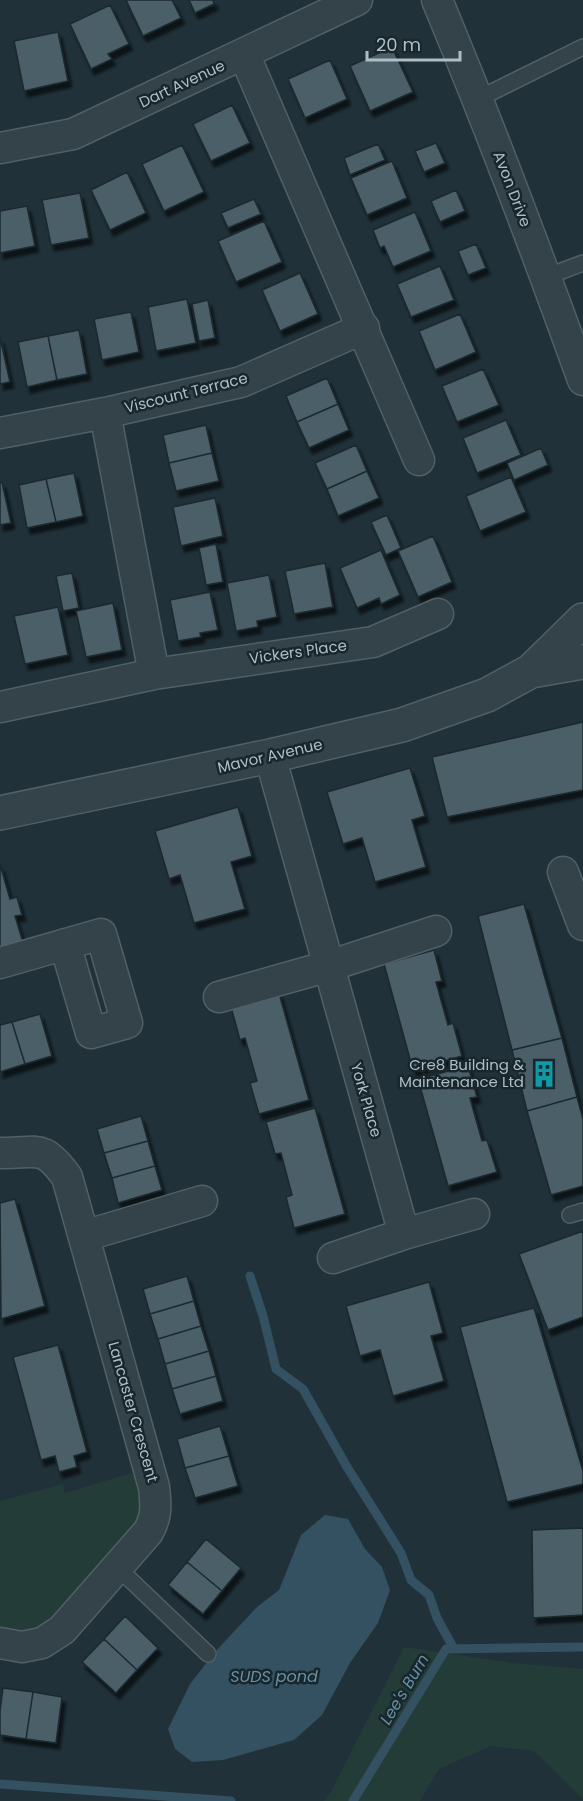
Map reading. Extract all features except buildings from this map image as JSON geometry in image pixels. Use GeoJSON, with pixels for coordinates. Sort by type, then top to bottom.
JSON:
{"type":"FeatureCollection","features":[{"type":"Feature","properties":{"kind":"street","name":"Dart Avenue"},"geometry":{"type":"LineString","coordinates":[[0,148],[73,135],[357,0]]}},
{"type":"Feature","properties":{"kind":"street","name":"Avon Drive"},"geometry":{"type":"LineString","coordinates":[[437,0],[478,99],[583,380]]}},
{"type":"Feature","properties":{"kind":"street"},"geometry":{"type":"LineString","coordinates":[[244,54],[419,460]]}},
{"type":"Feature","properties":{"kind":"street","name":"Viscount Terrace"},"geometry":{"type":"LineString","coordinates":[[0,433],[105,413],[241,382],[364,328]]}},
{"type":"Feature","properties":{"kind":"street"},"geometry":{"type":"LineString","coordinates":[[105,413],[154,674]]}},
{"type":"Feature","properties":{"kind":"street","name":"Vickers Place"},"geometry":{"type":"LineString","coordinates":[[0,707],[154,674],[374,642],[438,614]]}},
{"type":"Feature","properties":{"kind":"street","name":"Mavor Avenue"},"geometry":{"type":"LineString","coordinates":[[0,813],[270,756],[402,725],[487,695],[531,671],[583,620]]}},
{"type":"Feature","properties":{"kind":"street","name":"Mavor Avenue"},"geometry":{"type":"LineString","coordinates":[[531,671],[583,662]]}},
{"type":"Feature","properties":{"kind":"street","name":"York Place"},"geometry":{"type":"LineString","coordinates":[[270,756],[404,1234]]}},
{"type":"Feature","properties":{"kind":"street"},"geometry":{"type":"LineString","coordinates":[[563,872],[583,925]]}},
{"type":"Feature","properties":{"kind":"street"},"geometry":{"type":"LineString","coordinates":[[219,997],[328,966],[436,931]]}},
{"type":"Feature","properties":{"kind":"street"},"geometry":{"type":"LineString","coordinates":[[0,963],[65,944]]}},
{"type":"Feature","properties":{"kind":"street","name":"Lancaster Crescent"},"geometry":{"type":"LineString","coordinates":[[0,1153],[44,1152],[57,1163],[67,1177],[154,1487],[156,1511],[153,1524],[62,1630],[42,1643],[22,1647],[0,1643]]}},
{"type":"Feature","properties":{"kind":"street"},"geometry":{"type":"LineString","coordinates":[[84,1236],[202,1201]]}},
{"type":"Feature","properties":{"kind":"street"},"geometry":{"type":"LineString","coordinates":[[333,1258],[474,1214]]}},
{"type":"Feature","properties":{"kind":"lane"},"geometry":{"type":"LineString","coordinates":[[478,99],[583,47]]}},
{"type":"Feature","properties":{"kind":"lane"},"geometry":{"type":"LineString","coordinates":[[546,277],[583,263]]}},
{"type":"Feature","properties":{"kind":"lane"},"geometry":{"type":"LineString","coordinates":[[117,1567],[208,1654]]}},
{"type":"Feature","properties":{"kind":"green space"},"geometry":{"type":"Polygon","coordinates":[[[135,1472],[143,1506],[134,1533],[49,1627],[22,1632],[0,1628],[0,1501],[63,1484],[65,1493],[135,1472]]]}},
{"type":"Feature","properties":{"kind":"green space"},"geometry":{"type":"Polygon","coordinates":[[[404,1647],[513,1663],[583,1669],[583,1799],[534,1751],[491,1746],[439,1769],[420,1801],[324,1801],[332,1790],[404,1647]]]}},
{"type":"Feature","properties":{"kind":"water","name":"SUDS pond"},"geometry":{"type":"Polygon","coordinates":[[[325,1515],[348,1519],[365,1549],[382,1567],[390,1590],[378,1623],[350,1663],[322,1715],[294,1740],[223,1760],[192,1762],[175,1749],[168,1729],[190,1684],[215,1652],[257,1607],[279,1590],[301,1535],[325,1515]]]}},
{"type":"Feature","properties":{"kind":"waterway"},"geometry":{"type":"LineString","coordinates":[[250,1276],[276,1369],[303,1389],[347,1467],[401,1553],[411,1580],[429,1595],[437,1618],[454,1649]]}},
{"type":"Feature","properties":{"kind":"waterway","name":"Lee's Burn"},"geometry":{"type":"LineString","coordinates":[[353,1801],[446,1649],[583,1647]]}},
{"type":"Feature","properties":{"kind":"waterway","name":"Lee's Burn"},"geometry":{"type":"LineString","coordinates":[[0,1784],[231,1801]]}},
{"type":"Feature","properties":{"kind":"place","name":"Cre8 Building & Maintenance Ltd"},"geometry":{"type":"Point","coordinates":[544,1074]}}]}
